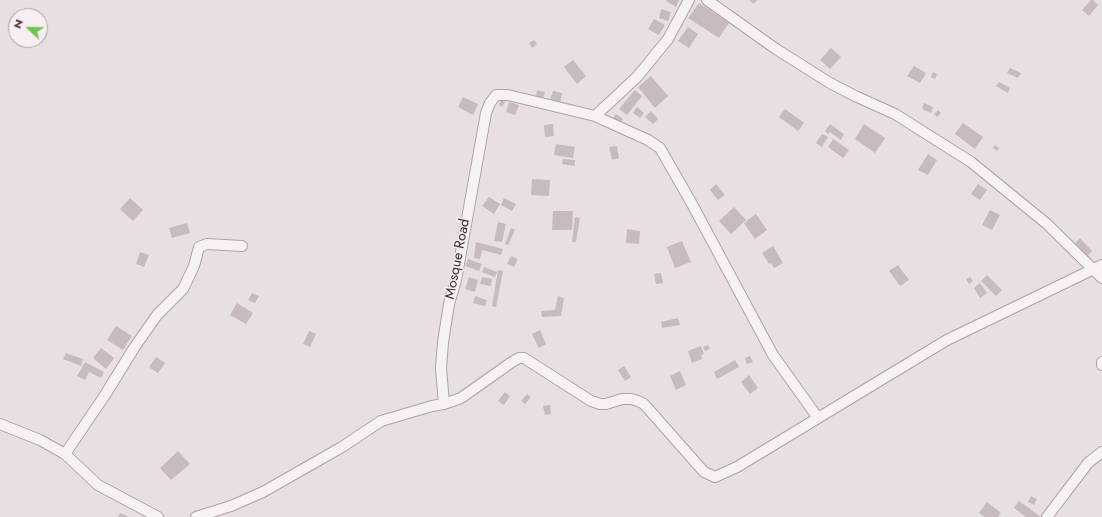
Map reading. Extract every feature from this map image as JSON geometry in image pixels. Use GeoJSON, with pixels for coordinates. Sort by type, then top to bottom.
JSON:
{"type":"FeatureCollection","features":[{"type":"Feature","properties":{"kind":"street"},"geometry":{"type":"LineString","coordinates":[[595,116],[637,77],[668,39],[688,0]]}},
{"type":"Feature","properties":{"kind":"street"},"geometry":{"type":"LineString","coordinates":[[707,0],[830,83],[896,114],[971,162],[1098,267],[1102,278]]}},
{"type":"Feature","properties":{"kind":"street","name":"Mosque Road"},"geometry":{"type":"LineString","coordinates":[[444,404],[441,368],[443,342],[449,304],[456,280],[486,113],[490,103],[496,95],[508,94],[595,116],[648,140],[660,148],[692,204],[772,355],[818,418]]}},
{"type":"Feature","properties":{"kind":"street"},"geometry":{"type":"LineString","coordinates":[[65,454],[157,315],[183,289],[194,266],[199,247],[207,244],[242,246]]}},
{"type":"Feature","properties":{"kind":"street"},"geometry":{"type":"LineString","coordinates":[[196,517],[231,506],[263,492],[381,422],[461,398],[519,358],[524,358],[591,401],[606,404],[622,399],[638,401],[644,404],[704,472],[715,477],[737,467],[948,340],[1098,267]]}},
{"type":"Feature","properties":{"kind":"street"},"geometry":{"type":"LineString","coordinates":[[0,424],[40,440],[65,454],[98,485],[158,517]]}},
{"type":"Feature","properties":{"kind":"street"},"geometry":{"type":"LineString","coordinates":[[1047,517],[1088,464],[1102,452]]}},
{"type":"Feature","properties":{"kind":"building"},"geometry":{"type":"Polygon","coordinates":[[[679,0],[676,7],[666,1],[679,0]]]}},
{"type":"Feature","properties":{"kind":"building"},"geometry":{"type":"Polygon","coordinates":[[[749,0],[757,0],[754,4],[749,0]]]}},
{"type":"Feature","properties":{"kind":"building"},"geometry":{"type":"Polygon","coordinates":[[[1091,0],[1098,5],[1089,16],[1082,10],[1091,0]]]}},
{"type":"Feature","properties":{"kind":"building"},"geometry":{"type":"Polygon","coordinates":[[[699,3],[729,23],[719,38],[688,18],[699,3]]]}},
{"type":"Feature","properties":{"kind":"building"},"geometry":{"type":"Polygon","coordinates":[[[661,9],[671,12],[668,21],[659,18],[661,9]]]}},
{"type":"Feature","properties":{"kind":"building"},"geometry":{"type":"Polygon","coordinates":[[[654,19],[665,25],[659,35],[648,29],[654,19]]]}},
{"type":"Feature","properties":{"kind":"building"},"geometry":{"type":"Polygon","coordinates":[[[688,27],[698,34],[689,48],[678,41],[688,27]]]}},
{"type":"Feature","properties":{"kind":"building"},"geometry":{"type":"Polygon","coordinates":[[[534,40],[537,44],[532,48],[529,43],[534,40]]]}},
{"type":"Feature","properties":{"kind":"building"},"geometry":{"type":"Polygon","coordinates":[[[831,48],[841,57],[830,69],[820,60],[831,48]]]}},
{"type":"Feature","properties":{"kind":"building"},"geometry":{"type":"Polygon","coordinates":[[[573,60],[586,76],[577,84],[564,67],[573,60]]]}},
{"type":"Feature","properties":{"kind":"building"},"geometry":{"type":"Polygon","coordinates":[[[914,66],[926,73],[920,83],[907,76],[914,66]]]}},
{"type":"Feature","properties":{"kind":"building"},"geometry":{"type":"Polygon","coordinates":[[[1010,68],[1021,73],[1018,78],[1007,73],[1010,68]]]}},
{"type":"Feature","properties":{"kind":"building"},"geometry":{"type":"Polygon","coordinates":[[[933,72],[937,74],[935,79],[931,77],[933,72]]]}},
{"type":"Feature","properties":{"kind":"building"},"geometry":{"type":"Polygon","coordinates":[[[651,76],[668,96],[655,108],[638,87],[651,76]]]}},
{"type":"Feature","properties":{"kind":"building"},"geometry":{"type":"Polygon","coordinates":[[[999,82],[1010,88],[1008,93],[996,86],[999,82]]]}},
{"type":"Feature","properties":{"kind":"building"},"geometry":{"type":"Polygon","coordinates":[[[537,90],[545,92],[543,98],[536,97],[537,90]]]}},
{"type":"Feature","properties":{"kind":"building"},"geometry":{"type":"Polygon","coordinates":[[[635,90],[642,96],[627,115],[619,109],[635,90]]]}},
{"type":"Feature","properties":{"kind":"building"},"geometry":{"type":"Polygon","coordinates":[[[553,91],[562,93],[560,103],[550,100],[553,91]]]}},
{"type":"Feature","properties":{"kind":"building"},"geometry":{"type":"Polygon","coordinates":[[[463,97],[478,104],[473,115],[458,107],[463,97]]]}},
{"type":"Feature","properties":{"kind":"building"},"geometry":{"type":"Polygon","coordinates":[[[501,100],[505,102],[502,107],[499,105],[501,100]]]}},
{"type":"Feature","properties":{"kind":"building"},"geometry":{"type":"Polygon","coordinates":[[[509,102],[519,105],[515,115],[506,112],[509,102]]]}},
{"type":"Feature","properties":{"kind":"building"},"geometry":{"type":"Polygon","coordinates":[[[924,103],[933,107],[931,113],[922,109],[924,103]]]}},
{"type":"Feature","properties":{"kind":"building"},"geometry":{"type":"Polygon","coordinates":[[[637,107],[644,113],[640,118],[633,113],[637,107]]]}},
{"type":"Feature","properties":{"kind":"building"},"geometry":{"type":"Polygon","coordinates":[[[785,109],[804,123],[798,131],[779,117],[785,109]]]}},
{"type":"Feature","properties":{"kind":"building"},"geometry":{"type":"Polygon","coordinates":[[[938,110],[941,113],[937,117],[934,114],[938,110]]]}},
{"type":"Feature","properties":{"kind":"building"},"geometry":{"type":"Polygon","coordinates":[[[651,111],[658,119],[653,124],[645,117],[651,111]]]}},
{"type":"Feature","properties":{"kind":"building"},"geometry":{"type":"Polygon","coordinates":[[[616,114],[623,119],[621,123],[613,118],[616,114]]]}},
{"type":"Feature","properties":{"kind":"building"},"geometry":{"type":"Polygon","coordinates":[[[963,123],[983,137],[975,149],[955,134],[963,123]]]}},
{"type":"Feature","properties":{"kind":"building"},"geometry":{"type":"Polygon","coordinates":[[[553,124],[554,136],[545,137],[544,125],[553,124]]]}},
{"type":"Feature","properties":{"kind":"building"},"geometry":{"type":"Polygon","coordinates":[[[830,124],[844,134],[841,140],[830,132],[828,134],[825,131],[830,124]]]}},
{"type":"Feature","properties":{"kind":"building"},"geometry":{"type":"Polygon","coordinates":[[[864,124],[885,138],[875,153],[855,139],[864,124]]]}},
{"type":"Feature","properties":{"kind":"building"},"geometry":{"type":"Polygon","coordinates":[[[822,134],[828,137],[822,147],[816,143],[822,134]]]}},
{"type":"Feature","properties":{"kind":"building"},"geometry":{"type":"Polygon","coordinates":[[[833,139],[849,150],[843,158],[828,147],[833,139]]]}},
{"type":"Feature","properties":{"kind":"building"},"geometry":{"type":"Polygon","coordinates":[[[556,144],[575,147],[573,158],[554,155],[556,144]]]}},
{"type":"Feature","properties":{"kind":"building"},"geometry":{"type":"Polygon","coordinates":[[[995,145],[999,148],[997,151],[993,148],[995,145]]]}},
{"type":"Feature","properties":{"kind":"building"},"geometry":{"type":"Polygon","coordinates":[[[617,146],[619,158],[612,160],[609,147],[617,146]]]}},
{"type":"Feature","properties":{"kind":"building"},"geometry":{"type":"Polygon","coordinates":[[[928,154],[937,160],[928,175],[918,170],[928,154]]]}},
{"type":"Feature","properties":{"kind":"building"},"geometry":{"type":"Polygon","coordinates":[[[563,159],[575,160],[575,166],[562,164],[563,159]]]}},
{"type":"Feature","properties":{"kind":"building"},"geometry":{"type":"Polygon","coordinates":[[[532,179],[550,180],[549,196],[531,195],[532,179]]]}},
{"type":"Feature","properties":{"kind":"building"},"geometry":{"type":"Polygon","coordinates":[[[716,184],[725,195],[718,200],[710,190],[716,184]]]}},
{"type":"Feature","properties":{"kind":"building"},"geometry":{"type":"Polygon","coordinates":[[[978,184],[987,190],[980,200],[971,194],[978,184]]]}},
{"type":"Feature","properties":{"kind":"building"},"geometry":{"type":"Polygon","coordinates":[[[489,197],[500,204],[494,214],[482,206],[489,197]]]}},
{"type":"Feature","properties":{"kind":"building"},"geometry":{"type":"Polygon","coordinates":[[[130,198],[143,210],[133,221],[120,209],[130,198]]]}},
{"type":"Feature","properties":{"kind":"building"},"geometry":{"type":"Polygon","coordinates":[[[504,198],[516,204],[512,211],[501,205],[504,198]]]}},
{"type":"Feature","properties":{"kind":"building"},"geometry":{"type":"Polygon","coordinates":[[[734,207],[746,220],[731,234],[719,221],[734,207]]]}},
{"type":"Feature","properties":{"kind":"building"},"geometry":{"type":"Polygon","coordinates":[[[990,210],[1000,215],[992,230],[982,225],[990,210]]]}},
{"type":"Feature","properties":{"kind":"building"},"geometry":{"type":"Polygon","coordinates":[[[553,211],[573,211],[572,230],[552,230],[553,211]]]}},
{"type":"Feature","properties":{"kind":"building"},"geometry":{"type":"Polygon","coordinates":[[[756,214],[767,230],[755,239],[744,223],[756,214]]]}},
{"type":"Feature","properties":{"kind":"building"},"geometry":{"type":"Polygon","coordinates":[[[575,217],[580,218],[576,242],[572,242],[575,217]]]}},
{"type":"Feature","properties":{"kind":"building"},"geometry":{"type":"Polygon","coordinates":[[[498,222],[506,224],[502,242],[494,241],[498,222]]]}},
{"type":"Feature","properties":{"kind":"building"},"geometry":{"type":"Polygon","coordinates":[[[187,223],[190,233],[172,238],[169,228],[187,223]]]}},
{"type":"Feature","properties":{"kind":"building"},"geometry":{"type":"Polygon","coordinates":[[[511,228],[515,230],[508,245],[505,244],[511,228]]]}},
{"type":"Feature","properties":{"kind":"building"},"geometry":{"type":"Polygon","coordinates":[[[627,229],[640,231],[639,244],[626,243],[627,229]]]}},
{"type":"Feature","properties":{"kind":"building"},"geometry":{"type":"Polygon","coordinates":[[[1080,238],[1092,251],[1087,256],[1080,248],[1077,251],[1072,246],[1080,238]]]}},
{"type":"Feature","properties":{"kind":"building"},"geometry":{"type":"Polygon","coordinates":[[[682,241],[691,262],[675,268],[667,247],[682,241]]]}},
{"type":"Feature","properties":{"kind":"building"},"geometry":{"type":"Polygon","coordinates":[[[476,242],[503,249],[501,255],[482,250],[480,259],[474,258],[476,242]]]}},
{"type":"Feature","properties":{"kind":"building"},"geometry":{"type":"Polygon","coordinates":[[[773,246],[783,263],[774,268],[771,263],[769,264],[762,253],[773,246]]]}},
{"type":"Feature","properties":{"kind":"building"},"geometry":{"type":"Polygon","coordinates":[[[140,252],[149,255],[144,267],[136,264],[140,252]]]}},
{"type":"Feature","properties":{"kind":"building"},"geometry":{"type":"Polygon","coordinates":[[[511,256],[518,259],[514,267],[507,264],[511,256]]]}},
{"type":"Feature","properties":{"kind":"building"},"geometry":{"type":"Polygon","coordinates":[[[468,259],[482,264],[479,271],[465,266],[468,259]]]}},
{"type":"Feature","properties":{"kind":"building"},"geometry":{"type":"Polygon","coordinates":[[[898,265],[909,280],[900,286],[889,271],[898,265]]]}},
{"type":"Feature","properties":{"kind":"building"},"geometry":{"type":"Polygon","coordinates":[[[484,267],[497,272],[495,277],[482,272],[484,267]]]}},
{"type":"Feature","properties":{"kind":"building"},"geometry":{"type":"Polygon","coordinates":[[[498,270],[503,271],[496,307],[492,306],[498,270]]]}},
{"type":"Feature","properties":{"kind":"building"},"geometry":{"type":"Polygon","coordinates":[[[661,273],[663,283],[656,284],[654,274],[661,273]]]}},
{"type":"Feature","properties":{"kind":"building"},"geometry":{"type":"Polygon","coordinates":[[[987,275],[1002,290],[996,296],[981,281],[987,275]]]}},
{"type":"Feature","properties":{"kind":"building"},"geometry":{"type":"Polygon","coordinates":[[[469,277],[478,280],[475,292],[465,289],[469,277]]]}},
{"type":"Feature","properties":{"kind":"building"},"geometry":{"type":"Polygon","coordinates":[[[482,277],[492,279],[491,286],[480,284],[482,277]]]}},
{"type":"Feature","properties":{"kind":"building"},"geometry":{"type":"Polygon","coordinates":[[[970,277],[973,281],[969,284],[966,279],[970,277]]]}},
{"type":"Feature","properties":{"kind":"building"},"geometry":{"type":"Polygon","coordinates":[[[980,283],[987,293],[980,298],[974,288],[980,283]]]}},
{"type":"Feature","properties":{"kind":"building"},"geometry":{"type":"Polygon","coordinates":[[[252,293],[259,296],[255,303],[248,300],[252,293]]]}},
{"type":"Feature","properties":{"kind":"building"},"geometry":{"type":"Polygon","coordinates":[[[475,296],[487,300],[485,306],[473,303],[475,296]]]}},
{"type":"Feature","properties":{"kind":"building"},"geometry":{"type":"Polygon","coordinates":[[[558,296],[564,298],[561,316],[542,317],[541,311],[555,310],[558,296]]]}},
{"type":"Feature","properties":{"kind":"building"},"geometry":{"type":"Polygon","coordinates":[[[237,303],[253,313],[246,324],[230,315],[237,303]]]}},
{"type":"Feature","properties":{"kind":"building"},"geometry":{"type":"Polygon","coordinates":[[[678,318],[680,325],[662,328],[661,322],[678,318]]]}},
{"type":"Feature","properties":{"kind":"building"},"geometry":{"type":"Polygon","coordinates":[[[116,326],[132,336],[123,350],[107,340],[116,326]]]}},
{"type":"Feature","properties":{"kind":"building"},"geometry":{"type":"Polygon","coordinates":[[[540,330],[546,344],[539,348],[532,334],[540,330]]]}},
{"type":"Feature","properties":{"kind":"building"},"geometry":{"type":"Polygon","coordinates":[[[309,331],[316,334],[310,347],[303,344],[309,331]]]}},
{"type":"Feature","properties":{"kind":"building"},"geometry":{"type":"Polygon","coordinates":[[[708,345],[710,349],[705,351],[703,347],[708,345]]]}},
{"type":"Feature","properties":{"kind":"building"},"geometry":{"type":"Polygon","coordinates":[[[701,346],[704,354],[701,355],[702,359],[692,363],[688,351],[701,346]]]}},
{"type":"Feature","properties":{"kind":"building"},"geometry":{"type":"Polygon","coordinates":[[[101,348],[114,358],[106,369],[93,358],[101,348]]]}},
{"type":"Feature","properties":{"kind":"building"},"geometry":{"type":"Polygon","coordinates":[[[66,353],[83,359],[81,366],[63,359],[66,353]]]}},
{"type":"Feature","properties":{"kind":"building"},"geometry":{"type":"Polygon","coordinates":[[[750,356],[753,362],[747,364],[745,358],[750,356]]]}},
{"type":"Feature","properties":{"kind":"building"},"geometry":{"type":"Polygon","coordinates":[[[156,357],[165,363],[158,373],[149,367],[156,357]]]}},
{"type":"Feature","properties":{"kind":"building"},"geometry":{"type":"Polygon","coordinates":[[[735,360],[739,367],[717,379],[714,372],[735,360]]]}},
{"type":"Feature","properties":{"kind":"building"},"geometry":{"type":"Polygon","coordinates":[[[85,362],[104,372],[101,378],[89,372],[85,380],[77,376],[85,362]]]}},
{"type":"Feature","properties":{"kind":"building"},"geometry":{"type":"Polygon","coordinates":[[[624,366],[631,377],[625,381],[618,370],[624,366]]]}},
{"type":"Feature","properties":{"kind":"building"},"geometry":{"type":"Polygon","coordinates":[[[680,371],[686,385],[676,390],[670,376],[680,371]]]}},
{"type":"Feature","properties":{"kind":"building"},"geometry":{"type":"Polygon","coordinates":[[[749,375],[758,388],[750,394],[741,382],[749,375]]]}},
{"type":"Feature","properties":{"kind":"building"},"geometry":{"type":"Polygon","coordinates":[[[505,392],[510,396],[504,405],[498,401],[505,392]]]}},
{"type":"Feature","properties":{"kind":"building"},"geometry":{"type":"Polygon","coordinates":[[[527,394],[531,397],[525,404],[521,401],[527,394]]]}},
{"type":"Feature","properties":{"kind":"building"},"geometry":{"type":"Polygon","coordinates":[[[550,405],[551,414],[545,415],[543,406],[550,405]]]}},
{"type":"Feature","properties":{"kind":"building"},"geometry":{"type":"Polygon","coordinates":[[[178,451],[190,464],[171,480],[160,468],[178,451]]]}},
{"type":"Feature","properties":{"kind":"building"},"geometry":{"type":"Polygon","coordinates":[[[1031,496],[1037,499],[1034,505],[1028,502],[1031,496]]]}},
{"type":"Feature","properties":{"kind":"building"},"geometry":{"type":"Polygon","coordinates":[[[1019,501],[1041,517],[1026,517],[1014,508],[1019,501]]]}},
{"type":"Feature","properties":{"kind":"building"},"geometry":{"type":"Polygon","coordinates":[[[987,502],[1001,513],[998,517],[985,517],[979,513],[987,502]]]}},
{"type":"Feature","properties":{"kind":"building"},"geometry":{"type":"Polygon","coordinates":[[[120,513],[129,517],[118,517],[120,513]]]}}]}
